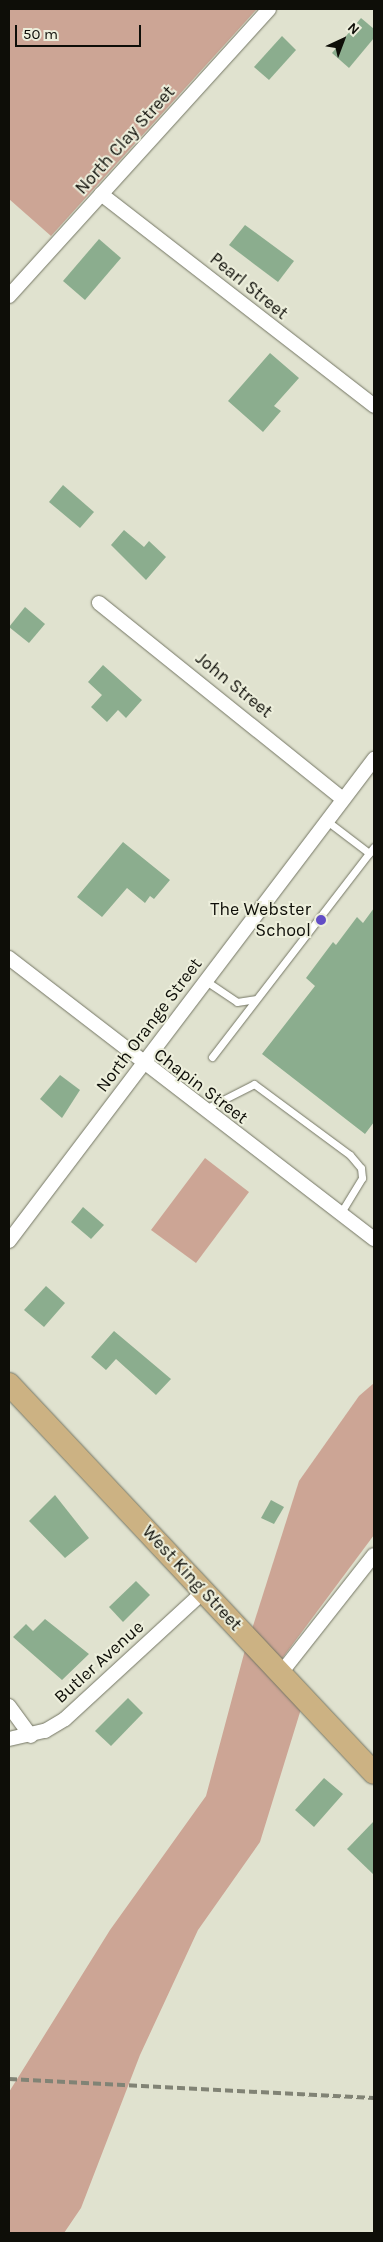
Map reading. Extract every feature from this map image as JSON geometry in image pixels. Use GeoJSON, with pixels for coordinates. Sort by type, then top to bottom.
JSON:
{"type":"FeatureCollection","features":[{"type":"Feature","properties":{"kind":"main road","name":"West King Street"},"geometry":{"type":"LineString","coordinates":[[9,1384],[374,1772]]}},
{"type":"Feature","properties":{"kind":"street","name":"North Clay Street"},"geometry":{"type":"LineString","coordinates":[[9,296],[270,9]]}},
{"type":"Feature","properties":{"kind":"street","name":"Pearl Street"},"geometry":{"type":"LineString","coordinates":[[101,194],[374,406]]}},
{"type":"Feature","properties":{"kind":"street","name":"John Street"},"geometry":{"type":"LineString","coordinates":[[99,603],[343,799]]}},
{"type":"Feature","properties":{"kind":"street","name":"North Orange Street"},"geometry":{"type":"LineString","coordinates":[[9,1241],[374,759]]}},
{"type":"Feature","properties":{"kind":"street","name":"Chapin Street"},"geometry":{"type":"LineString","coordinates":[[9,958],[143,1065],[374,1239]]}},
{"type":"Feature","properties":{"kind":"street"},"geometry":{"type":"LineString","coordinates":[[281,1673],[374,1555]]}},
{"type":"Feature","properties":{"kind":"street","name":"Butler Avenue"},"geometry":{"type":"LineString","coordinates":[[9,1739],[31,1736],[65,1719],[204,1591]]}},
{"type":"Feature","properties":{"kind":"street"},"geometry":{"type":"LineString","coordinates":[[9,1706],[31,1736]]}},
{"type":"Feature","properties":{"kind":"lane"},"geometry":{"type":"LineString","coordinates":[[327,821],[369,853]]}},
{"type":"Feature","properties":{"kind":"lane"},"geometry":{"type":"LineString","coordinates":[[212,1057],[374,847]]}},
{"type":"Feature","properties":{"kind":"lane"},"geometry":{"type":"LineString","coordinates":[[206,981],[237,1002],[258,997]]}},
{"type":"Feature","properties":{"kind":"lane"},"geometry":{"type":"LineString","coordinates":[[202,1110],[245,1088],[262,1087],[361,1168],[360,1186],[340,1214]]}},
{"type":"Feature","properties":{"kind":"shaded area"},"geometry":{"type":"Polygon","coordinates":[[[9,9],[257,9],[51,236],[9,199],[9,9]]]}},
{"type":"Feature","properties":{"kind":"shaded area"},"geometry":{"type":"Polygon","coordinates":[[[205,1158],[249,1192],[196,1263],[151,1230],[205,1158]]]}},
{"type":"Feature","properties":{"kind":"shaded area"},"geometry":{"type":"Polygon","coordinates":[[[374,1383],[374,1535],[281,1660],[252,1629],[299,1481],[359,1396],[374,1383]]]}},
{"type":"Feature","properties":{"kind":"shaded area"},"geometry":{"type":"Polygon","coordinates":[[[245,1650],[301,1709],[260,1842],[198,1930],[140,2055],[81,2208],[64,2233],[9,2233],[9,2092],[110,1930],[206,1796],[245,1650]]]}},
{"type":"Feature","properties":{"kind":"building"},"geometry":{"type":"Polygon","coordinates":[[[361,18],[374,29],[374,38],[349,68],[332,53],[361,18]]]}},
{"type":"Feature","properties":{"kind":"building"},"geometry":{"type":"Polygon","coordinates":[[[282,36],[296,50],[269,80],[254,67],[282,36]]]}},
{"type":"Feature","properties":{"kind":"building"},"geometry":{"type":"Polygon","coordinates":[[[245,225],[294,261],[278,282],[229,245],[245,225]]]}},
{"type":"Feature","properties":{"kind":"building"},"geometry":{"type":"Polygon","coordinates":[[[99,239],[121,258],[85,300],[63,281],[99,239]]]}},
{"type":"Feature","properties":{"kind":"building"},"geometry":{"type":"Polygon","coordinates":[[[270,353],[299,378],[274,406],[281,411],[263,432],[228,401],[270,353]]]}},
{"type":"Feature","properties":{"kind":"building"},"geometry":{"type":"Polygon","coordinates":[[[63,485],[94,512],[80,528],[49,502],[63,485]]]}},
{"type":"Feature","properties":{"kind":"building"},"geometry":{"type":"Polygon","coordinates":[[[124,530],[144,547],[149,541],[166,557],[146,580],[111,545],[124,530]]]}},
{"type":"Feature","properties":{"kind":"building"},"geometry":{"type":"Polygon","coordinates":[[[25,607],[45,624],[29,643],[9,627],[25,607]]]}},
{"type":"Feature","properties":{"kind":"building"},"geometry":{"type":"Polygon","coordinates":[[[103,665],[142,700],[126,718],[118,710],[107,722],[91,707],[102,695],[88,682],[103,665]]]}},
{"type":"Feature","properties":{"kind":"building"},"geometry":{"type":"Polygon","coordinates":[[[123,842],[170,880],[154,899],[150,896],[145,903],[127,888],[102,917],[77,897],[123,842]]]}},
{"type":"Feature","properties":{"kind":"building"},"geometry":{"type":"Polygon","coordinates":[[[374,908],[374,1122],[365,1134],[262,1054],[315,986],[306,978],[333,942],[336,945],[357,917],[363,923],[374,908]]]}},
{"type":"Feature","properties":{"kind":"building"},"geometry":{"type":"Polygon","coordinates":[[[60,1075],[80,1090],[62,1118],[40,1099],[60,1075]]]}},
{"type":"Feature","properties":{"kind":"building"},"geometry":{"type":"Polygon","coordinates":[[[83,1207],[104,1225],[91,1239],[71,1222],[83,1207]]]}},
{"type":"Feature","properties":{"kind":"building"},"geometry":{"type":"Polygon","coordinates":[[[46,1286],[65,1303],[44,1327],[24,1310],[46,1286]]]}},
{"type":"Feature","properties":{"kind":"building"},"geometry":{"type":"Polygon","coordinates":[[[114,1331],[171,1379],[156,1395],[116,1359],[106,1370],[91,1357],[114,1331]]]}},
{"type":"Feature","properties":{"kind":"building"},"geometry":{"type":"Polygon","coordinates":[[[55,1495],[89,1538],[65,1558],[29,1521],[55,1495]]]}},
{"type":"Feature","properties":{"kind":"building"},"geometry":{"type":"Polygon","coordinates":[[[271,1500],[284,1507],[274,1524],[261,1518],[271,1500]]]}},
{"type":"Feature","properties":{"kind":"building"},"geometry":{"type":"Polygon","coordinates":[[[136,1581],[150,1595],[123,1622],[109,1607],[136,1581]]]}},
{"type":"Feature","properties":{"kind":"building"},"geometry":{"type":"Polygon","coordinates":[[[45,1619],[89,1654],[62,1680],[13,1637],[26,1624],[33,1631],[45,1619]]]}},
{"type":"Feature","properties":{"kind":"building"},"geometry":{"type":"Polygon","coordinates":[[[128,1698],[143,1713],[111,1746],[95,1731],[128,1698]]]}},
{"type":"Feature","properties":{"kind":"building"},"geometry":{"type":"Polygon","coordinates":[[[324,1778],[343,1794],[314,1827],[295,1810],[324,1778]]]}},
{"type":"Feature","properties":{"kind":"building"},"geometry":{"type":"Polygon","coordinates":[[[374,1821],[374,1875],[347,1849],[374,1821]]]}},
{"type":"Feature","properties":{"kind":"railway"},"geometry":{"type":"LineString","coordinates":[[9,2079],[374,2098]]}},
{"type":"Feature","properties":{"kind":"place","name":"The Webster School"},"geometry":{"type":"Point","coordinates":[321,920]}}]}
